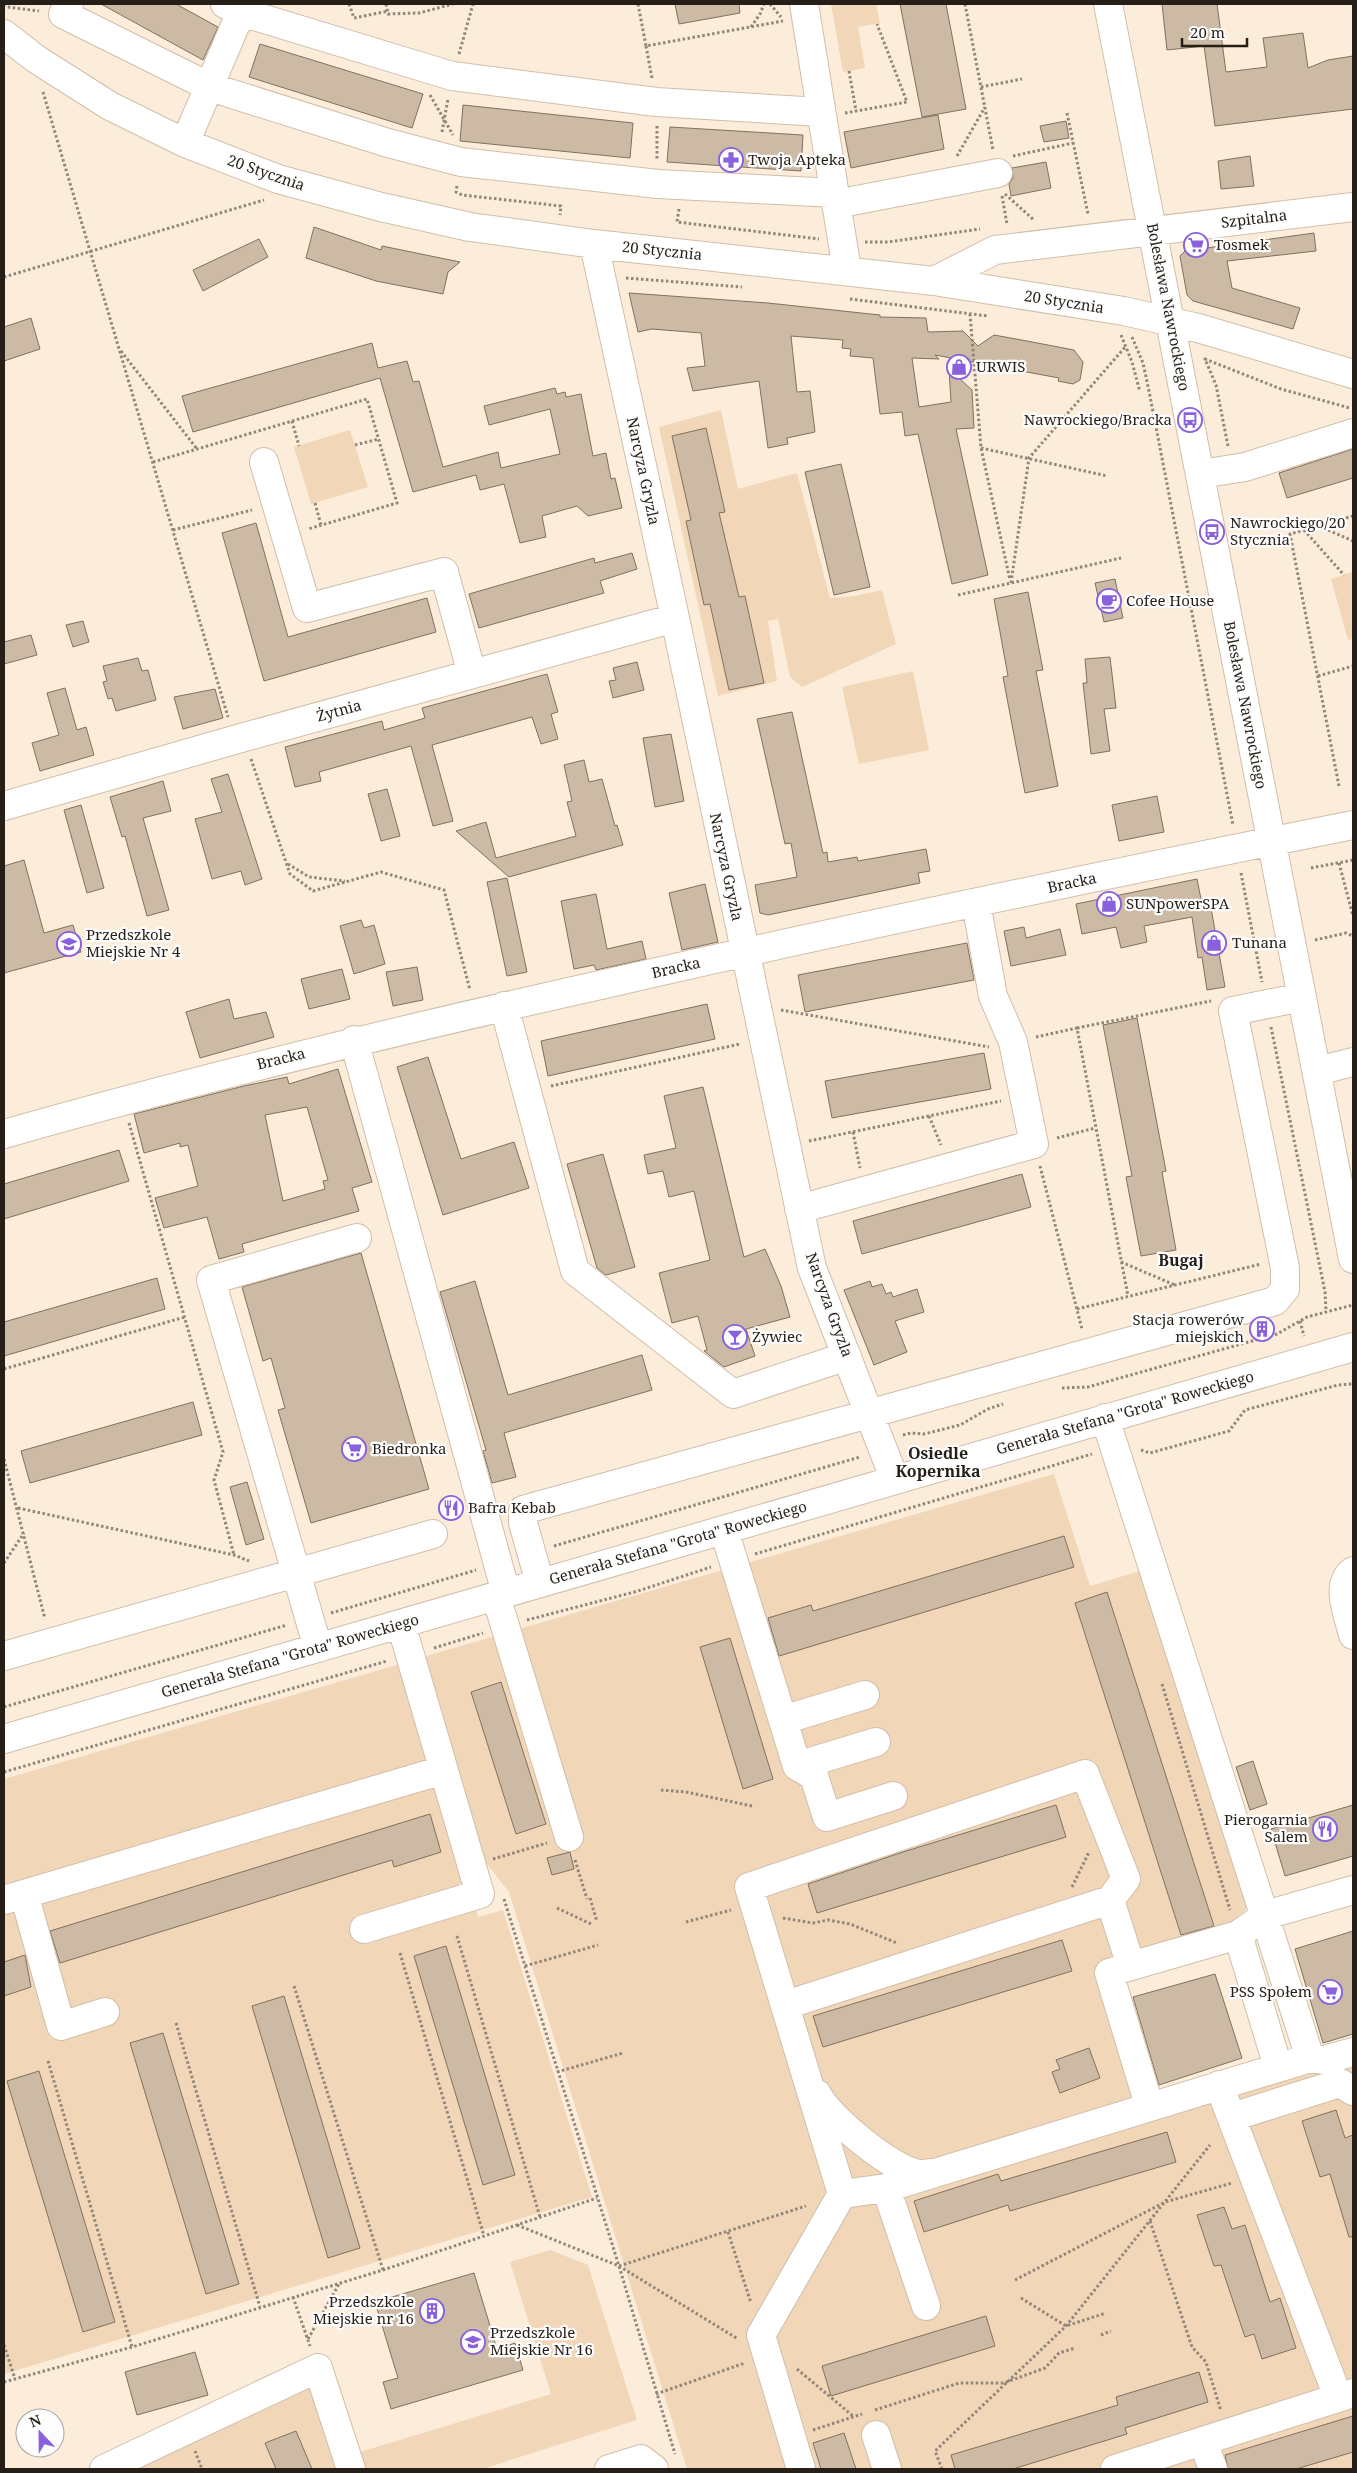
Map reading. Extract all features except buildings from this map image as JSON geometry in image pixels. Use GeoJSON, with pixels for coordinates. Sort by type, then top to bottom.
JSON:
{"type":"FeatureCollection","features":[{"type":"Feature","properties":{"kind":"street","name":"Bolesława Nawrockiego"},"geometry":{"type":"LineString","coordinates":[[1108,4],[1154,231],[1353,1259]]}},
{"type":"Feature","properties":{"kind":"street"},"geometry":{"type":"LineString","coordinates":[[186,143],[210,87],[233,8],[452,76],[656,102],[821,115]]}},
{"type":"Feature","properties":{"kind":"street"},"geometry":{"type":"LineString","coordinates":[[66,9],[210,87],[388,143],[461,162],[670,184],[836,198],[941,184],[996,166]]}},
{"type":"Feature","properties":{"kind":"street"},"geometry":{"type":"LineString","coordinates":[[798,14],[821,115],[847,270]]}},
{"type":"Feature","properties":{"kind":"street","name":"20 Stycznia"},"geometry":{"type":"LineString","coordinates":[[4,34],[36,59],[110,106],[186,143],[278,179],[381,207],[470,227],[594,244],[847,270],[934,281],[1127,322],[1170,321],[1353,374]]}},
{"type":"Feature","properties":{"kind":"street","name":"Szpitalna"},"geometry":{"type":"LineString","coordinates":[[934,281],[995,250],[1353,207]]}},
{"type":"Feature","properties":{"kind":"street","name":"Narcyza Gryzla"},"geometry":{"type":"LineString","coordinates":[[594,244],[812,1268],[896,1480]]}},
{"type":"Feature","properties":{"kind":"street"},"geometry":{"type":"LineString","coordinates":[[1201,474],[1268,460],[1353,433]]}},
{"type":"Feature","properties":{"kind":"street"},"geometry":{"type":"LineString","coordinates":[[264,462],[307,608],[444,572],[472,674]]}},
{"type":"Feature","properties":{"kind":"street","name":"Żytnia"},"geometry":{"type":"LineString","coordinates":[[4,806],[241,738],[675,618]]}},
{"type":"Feature","properties":{"kind":"street","name":"Bracka"},"geometry":{"type":"LineString","coordinates":[[4,1134],[123,1100],[354,1040],[476,1012],[744,952],[1353,825]]}},
{"type":"Feature","properties":{"kind":"street"},"geometry":{"type":"LineString","coordinates":[[799,1209],[1034,1144],[1014,1046],[993,996],[976,903]]}},
{"type":"Feature","properties":{"kind":"street"},"geometry":{"type":"LineString","coordinates":[[540,1583],[523,1523],[523,1510],[870,1412],[888,1410],[1275,1300],[1285,1289],[1283,1259],[1233,1011],[1302,997]]}},
{"type":"Feature","properties":{"kind":"street"},"geometry":{"type":"LineString","coordinates":[[504,1006],[574,1271],[733,1394],[847,1356]]}},
{"type":"Feature","properties":{"kind":"street"},"geometry":{"type":"LineString","coordinates":[[354,1040],[498,1563],[506,1627],[569,1837]]}},
{"type":"Feature","properties":{"kind":"street"},"geometry":{"type":"LineString","coordinates":[[1317,1072],[1353,1062]]}},
{"type":"Feature","properties":{"kind":"street"},"geometry":{"type":"LineString","coordinates":[[318,1648],[211,1280],[357,1238]]}},
{"type":"Feature","properties":{"kind":"street","name":"Generała Stefana \"Grota\" Roweckiego"},"geometry":{"type":"LineString","coordinates":[[4,1739],[1353,1347]]}},
{"type":"Feature","properties":{"kind":"street"},"geometry":{"type":"LineString","coordinates":[[1105,1418],[1258,1902],[1266,1915],[1310,2058]]}},
{"type":"Feature","properties":{"kind":"street"},"geometry":{"type":"LineString","coordinates":[[724,1530],[797,1766],[814,1776],[827,1817],[893,1796]]}},
{"type":"Feature","properties":{"kind":"street"},"geometry":{"type":"LineString","coordinates":[[4,1656],[297,1575],[433,1534]]}},
{"type":"Feature","properties":{"kind":"street"},"geometry":{"type":"LineString","coordinates":[[1353,1572],[1344,1583],[1344,1592],[1353,1635]]}},
{"type":"Feature","properties":{"kind":"street"},"geometry":{"type":"LineString","coordinates":[[364,1928],[480,1894],[401,1624]]}},
{"type":"Feature","properties":{"kind":"street"},"geometry":{"type":"LineString","coordinates":[[783,1720],[865,1695]]}},
{"type":"Feature","properties":{"kind":"street"},"geometry":{"type":"LineString","coordinates":[[797,1766],[876,1742]]}},
{"type":"Feature","properties":{"kind":"street"},"geometry":{"type":"LineString","coordinates":[[105,2012],[61,2026],[14,1897],[443,1770]]}},
{"type":"Feature","properties":{"kind":"street"},"geometry":{"type":"LineString","coordinates":[[786,2005],[1110,1900],[1126,1879],[1085,1774],[749,1887],[842,2194],[764,2345],[800,2469]]}},
{"type":"Feature","properties":{"kind":"street"},"geometry":{"type":"LineString","coordinates":[[1149,2105],[1109,1973],[1238,1935],[1266,1915],[1353,1890]]}},
{"type":"Feature","properties":{"kind":"street"},"geometry":{"type":"LineString","coordinates":[[1110,1900],[1131,1966]]}},
{"type":"Feature","properties":{"kind":"street"},"geometry":{"type":"LineString","coordinates":[[1238,1935],[1278,2067]]}},
{"type":"Feature","properties":{"kind":"street"},"geometry":{"type":"LineString","coordinates":[[842,2194],[886,2188],[1149,2105],[1278,2067],[1310,2058],[1324,2060],[1353,2052]]}},
{"type":"Feature","properties":{"kind":"street"},"geometry":{"type":"LineString","coordinates":[[803,2062],[819,2098],[846,2128],[890,2162],[919,2174],[940,2171]]}},
{"type":"Feature","properties":{"kind":"street"},"geometry":{"type":"LineString","coordinates":[[1232,2117],[1340,2083],[1353,2091]]}},
{"type":"Feature","properties":{"kind":"street"},"geometry":{"type":"LineString","coordinates":[[1115,2469],[1346,2395],[1254,2176],[1219,2085]]}},
{"type":"Feature","properties":{"kind":"street"},"geometry":{"type":"LineString","coordinates":[[886,2188],[926,2306]]}},
{"type":"Feature","properties":{"kind":"street"},"geometry":{"type":"LineString","coordinates":[[104,2469],[318,2368],[352,2469]]}},
{"type":"Feature","properties":{"kind":"street"},"geometry":{"type":"LineString","coordinates":[[876,2435],[887,2469]]}},
{"type":"Feature","properties":{"kind":"street"},"geometry":{"type":"LineString","coordinates":[[1213,2469],[1216,2437]]}},
{"type":"Feature","properties":{"kind":"street"},"geometry":{"type":"LineString","coordinates":[[609,2469],[641,2459],[665,2464]]}},
{"type":"Feature","properties":{"kind":"path"},"geometry":{"type":"LineString","coordinates":[[4,4],[7,7],[66,9]]}},
{"type":"Feature","properties":{"kind":"path"},"geometry":{"type":"LineString","coordinates":[[349,4],[354,18],[388,11]]}},
{"type":"Feature","properties":{"kind":"path"},"geometry":{"type":"LineString","coordinates":[[386,4],[388,14],[419,13],[453,4]]}},
{"type":"Feature","properties":{"kind":"path"},"geometry":{"type":"LineString","coordinates":[[438,156],[452,76],[473,4]]}},
{"type":"Feature","properties":{"kind":"path"},"geometry":{"type":"LineString","coordinates":[[638,4],[677,222],[842,241]]}},
{"type":"Feature","properties":{"kind":"path"},"geometry":{"type":"LineString","coordinates":[[751,27],[764,4]]}},
{"type":"Feature","properties":{"kind":"path"},"geometry":{"type":"LineString","coordinates":[[770,4],[798,14]]}},
{"type":"Feature","properties":{"kind":"path"},"geometry":{"type":"LineString","coordinates":[[965,4],[996,166],[1073,143]]}},
{"type":"Feature","properties":{"kind":"path"},"geometry":{"type":"LineString","coordinates":[[646,46],[751,27],[798,14]]}},
{"type":"Feature","properties":{"kind":"path"},"geometry":{"type":"LineString","coordinates":[[821,115],[907,102],[876,24]]}},
{"type":"Feature","properties":{"kind":"path"},"geometry":{"type":"LineString","coordinates":[[849,72],[856,111]]}},
{"type":"Feature","properties":{"kind":"path"},"geometry":{"type":"LineString","coordinates":[[982,87],[1022,79]]}},
{"type":"Feature","properties":{"kind":"path"},"geometry":{"type":"LineString","coordinates":[[41,85],[230,725],[241,738],[252,760],[290,874],[313,891],[381,872],[390,873],[444,890],[476,1012]]}},
{"type":"Feature","properties":{"kind":"path"},"geometry":{"type":"LineString","coordinates":[[941,184],[985,106]]}},
{"type":"Feature","properties":{"kind":"path"},"geometry":{"type":"LineString","coordinates":[[1066,113],[1088,217]]}},
{"type":"Feature","properties":{"kind":"path"},"geometry":{"type":"LineString","coordinates":[[1007,225],[1001,191],[1037,222]]}},
{"type":"Feature","properties":{"kind":"path"},"geometry":{"type":"LineString","coordinates":[[4,277],[267,199]]}},
{"type":"Feature","properties":{"kind":"path"},"geometry":{"type":"LineString","coordinates":[[616,277],[751,288]]}},
{"type":"Feature","properties":{"kind":"path"},"geometry":{"type":"LineString","coordinates":[[846,298],[989,316]]}},
{"type":"Feature","properties":{"kind":"path"},"geometry":{"type":"LineString","coordinates":[[970,314],[981,448],[1011,583]]}},
{"type":"Feature","properties":{"kind":"path"},"geometry":{"type":"LineString","coordinates":[[1127,322],[1126,346],[1140,392]]}},
{"type":"Feature","properties":{"kind":"path"},"geometry":{"type":"LineString","coordinates":[[1127,322],[1133,342],[1143,363],[1149,391],[1266,1004],[1324,1292],[1326,1311]]}},
{"type":"Feature","properties":{"kind":"path"},"geometry":{"type":"LineString","coordinates":[[1011,583],[1029,458],[1126,346]]}},
{"type":"Feature","properties":{"kind":"path"},"geometry":{"type":"LineString","coordinates":[[119,349],[197,449]]}},
{"type":"Feature","properties":{"kind":"path"},"geometry":{"type":"LineString","coordinates":[[1233,468],[1216,384],[1206,359],[1281,389],[1353,409]]}},
{"type":"Feature","properties":{"kind":"path"},"geometry":{"type":"LineString","coordinates":[[153,462],[367,399],[397,503],[286,535]]}},
{"type":"Feature","properties":{"kind":"path"},"geometry":{"type":"LineString","coordinates":[[292,421],[299,446]]}},
{"type":"Feature","properties":{"kind":"path"},"geometry":{"type":"LineString","coordinates":[[355,445],[378,439]]}},
{"type":"Feature","properties":{"kind":"path"},"geometry":{"type":"LineString","coordinates":[[981,448],[1107,476]]}},
{"type":"Feature","properties":{"kind":"path"},"geometry":{"type":"LineString","coordinates":[[173,530],[277,503]]}},
{"type":"Feature","properties":{"kind":"path"},"geometry":{"type":"LineString","coordinates":[[314,503],[321,525]]}},
{"type":"Feature","properties":{"kind":"path"},"geometry":{"type":"LineString","coordinates":[[1339,786],[1290,534],[1353,516]]}},
{"type":"Feature","properties":{"kind":"path"},"geometry":{"type":"LineString","coordinates":[[1319,526],[1353,541]]}},
{"type":"Feature","properties":{"kind":"path"},"geometry":{"type":"LineString","coordinates":[[1304,530],[1344,575]]}},
{"type":"Feature","properties":{"kind":"path"},"geometry":{"type":"LineString","coordinates":[[958,595],[1121,558]]}},
{"type":"Feature","properties":{"kind":"path"},"geometry":{"type":"LineString","coordinates":[[1318,676],[1353,666]]}},
{"type":"Feature","properties":{"kind":"path"},"geometry":{"type":"LineString","coordinates":[[1311,868],[1353,860]]}},
{"type":"Feature","properties":{"kind":"path"},"geometry":{"type":"LineString","coordinates":[[1339,863],[1353,916]]}},
{"type":"Feature","properties":{"kind":"path"},"geometry":{"type":"LineString","coordinates":[[287,864],[308,877],[348,882]]}},
{"type":"Feature","properties":{"kind":"path"},"geometry":{"type":"LineString","coordinates":[[1312,940],[1346,933],[1353,936]]}},
{"type":"Feature","properties":{"kind":"path"},"geometry":{"type":"LineString","coordinates":[[773,1009],[1014,1046],[1077,1028],[1219,1000]]}},
{"type":"Feature","properties":{"kind":"path"},"geometry":{"type":"LineString","coordinates":[[1077,1028],[1128,1296]]}},
{"type":"Feature","properties":{"kind":"path"},"geometry":{"type":"LineString","coordinates":[[526,1092],[747,1042]]}},
{"type":"Feature","properties":{"kind":"path"},"geometry":{"type":"LineString","coordinates":[[808,1141],[1024,1096]]}},
{"type":"Feature","properties":{"kind":"path"},"geometry":{"type":"LineString","coordinates":[[123,1100],[224,1452],[214,1480],[234,1555]]}},
{"type":"Feature","properties":{"kind":"path"},"geometry":{"type":"LineString","coordinates":[[929,1116],[951,1168]]}},
{"type":"Feature","properties":{"kind":"path"},"geometry":{"type":"LineString","coordinates":[[1088,1353],[1034,1144],[1096,1128]]}},
{"type":"Feature","properties":{"kind":"path"},"geometry":{"type":"LineString","coordinates":[[852,1132],[865,1191]]}},
{"type":"Feature","properties":{"kind":"path"},"geometry":{"type":"LineString","coordinates":[[1077,1309],[1283,1259]]}},
{"type":"Feature","properties":{"kind":"path"},"geometry":{"type":"LineString","coordinates":[[1121,1262],[1176,1285]]}},
{"type":"Feature","properties":{"kind":"path"},"geometry":{"type":"LineString","coordinates":[[1054,1390],[1063,1387],[1088,1387],[1277,1334],[1307,1317],[1353,1305]]}},
{"type":"Feature","properties":{"kind":"path"},"geometry":{"type":"LineString","coordinates":[[4,1370],[185,1317]]}},
{"type":"Feature","properties":{"kind":"path"},"geometry":{"type":"LineString","coordinates":[[4,1772],[410,1654],[638,1591],[733,1560],[1115,1448],[1126,1445],[1150,1453],[1229,1431],[1245,1410],[1338,1385],[1353,1384]]}},
{"type":"Feature","properties":{"kind":"path"},"geometry":{"type":"LineString","coordinates":[[532,1553],[858,1459],[872,1443],[911,1432],[924,1434],[960,1425],[988,1408],[1006,1403]]}},
{"type":"Feature","properties":{"kind":"path"},"geometry":{"type":"LineString","coordinates":[[4,1459],[46,1622]]}},
{"type":"Feature","properties":{"kind":"path"},"geometry":{"type":"LineString","coordinates":[[18,1508],[234,1555],[251,1562]]}},
{"type":"Feature","properties":{"kind":"path"},"geometry":{"type":"LineString","coordinates":[[4,1562],[24,1533]]}},
{"type":"Feature","properties":{"kind":"path"},"geometry":{"type":"LineString","coordinates":[[4,1707],[498,1563]]}},
{"type":"Feature","properties":{"kind":"path"},"geometry":{"type":"LineString","coordinates":[[1161,1679],[1238,1935]]}},
{"type":"Feature","properties":{"kind":"path"},"geometry":{"type":"LineString","coordinates":[[661,1790],[686,1792],[752,1806]]}},
{"type":"Feature","properties":{"kind":"path"},"geometry":{"type":"LineString","coordinates":[[502,1856],[569,1837],[597,1922]]}},
{"type":"Feature","properties":{"kind":"path"},"geometry":{"type":"LineString","coordinates":[[1056,1918],[1090,1849]]}},
{"type":"Feature","properties":{"kind":"path"},"geometry":{"type":"LineString","coordinates":[[502,1894],[619,2266],[656,2394],[665,2464]]}},
{"type":"Feature","properties":{"kind":"path"},"geometry":{"type":"LineString","coordinates":[[686,1922],[754,1904],[769,1914],[785,1918],[813,1923],[828,1920],[850,1924],[933,1958]]}},
{"type":"Feature","properties":{"kind":"path"},"geometry":{"type":"LineString","coordinates":[[557,1908],[591,1924]]}},
{"type":"Feature","properties":{"kind":"path"},"geometry":{"type":"LineString","coordinates":[[457,1936],[540,2217]]}},
{"type":"Feature","properties":{"kind":"path"},"geometry":{"type":"LineString","coordinates":[[525,1966],[598,1945]]}},
{"type":"Feature","properties":{"kind":"path"},"geometry":{"type":"LineString","coordinates":[[400,1953],[484,2236]]}},
{"type":"Feature","properties":{"kind":"path"},"geometry":{"type":"LineString","coordinates":[[294,1986],[383,2270]]}},
{"type":"Feature","properties":{"kind":"path"},"geometry":{"type":"LineString","coordinates":[[176,2023],[260,2307]]}},
{"type":"Feature","properties":{"kind":"path"},"geometry":{"type":"LineString","coordinates":[[557,2072],[622,2052]]}},
{"type":"Feature","properties":{"kind":"path"},"geometry":{"type":"LineString","coordinates":[[48,2062],[132,2347]]}},
{"type":"Feature","properties":{"kind":"path"},"geometry":{"type":"LineString","coordinates":[[942,2469],[935,2450],[1066,2326],[1210,2145]]}},
{"type":"Feature","properties":{"kind":"path"},"geometry":{"type":"LineString","coordinates":[[1015,2280],[1165,2202],[1254,2176]]}},
{"type":"Feature","properties":{"kind":"path"},"geometry":{"type":"LineString","coordinates":[[619,2266],[842,2194]]}},
{"type":"Feature","properties":{"kind":"path"},"geometry":{"type":"LineString","coordinates":[[4,2382],[132,2347],[383,2270],[597,2198]]}},
{"type":"Feature","properties":{"kind":"path"},"geometry":{"type":"LineString","coordinates":[[1150,2221],[1192,2347],[1206,2362],[1216,2437]]}},
{"type":"Feature","properties":{"kind":"path"},"geometry":{"type":"LineString","coordinates":[[516,2225],[619,2266],[764,2345]]}},
{"type":"Feature","properties":{"kind":"path"},"geometry":{"type":"LineString","coordinates":[[728,2232],[764,2345]]}},
{"type":"Feature","properties":{"kind":"path"},"geometry":{"type":"LineString","coordinates":[[308,2339],[339,2283]]}},
{"type":"Feature","properties":{"kind":"path"},"geometry":{"type":"LineString","coordinates":[[293,2297],[318,2368]]}},
{"type":"Feature","properties":{"kind":"path"},"geometry":{"type":"LineString","coordinates":[[1021,2298],[1066,2326],[1106,2314]]}},
{"type":"Feature","properties":{"kind":"path"},"geometry":{"type":"LineString","coordinates":[[1101,2335],[1111,2331]]}},
{"type":"Feature","properties":{"kind":"path"},"geometry":{"type":"LineString","coordinates":[[4,2345],[15,2379]]}},
{"type":"Feature","properties":{"kind":"path"},"geometry":{"type":"LineString","coordinates":[[656,2394],[764,2345]]}},
{"type":"Feature","properties":{"kind":"path"},"geometry":{"type":"LineString","coordinates":[[791,2437],[959,2383],[1004,2383],[1045,2368],[1059,2353],[1075,2348]]}},
{"type":"Feature","properties":{"kind":"path"},"geometry":{"type":"LineString","coordinates":[[793,2365],[853,2417]]}},
{"type":"Feature","properties":{"kind":"shaded area"},"geometry":{"type":"Polygon","coordinates":[[[831,4],[876,4],[880,23],[858,27],[865,68],[843,72],[831,4]]]}},
{"type":"Feature","properties":{"kind":"shaded area"},"geometry":{"type":"Polygon","coordinates":[[[721,410],[738,489],[797,473],[830,598],[855,596],[882,590],[896,644],[802,687],[790,677],[778,619],[768,621],[777,681],[718,696],[659,427],[721,410]]]}},
{"type":"Feature","properties":{"kind":"shaded area"},"geometry":{"type":"Polygon","coordinates":[[[350,430],[368,487],[311,504],[294,447],[350,430]]]}},
{"type":"Feature","properties":{"kind":"shaded area"},"geometry":{"type":"Polygon","coordinates":[[[1353,572],[1353,639],[1348,640],[1331,579],[1353,572]]]}},
{"type":"Feature","properties":{"kind":"shaded area"},"geometry":{"type":"Polygon","coordinates":[[[913,671],[929,750],[859,764],[842,687],[913,671]]]}},
{"type":"Feature","properties":{"kind":"shaded area"},"geometry":{"type":"Polygon","coordinates":[[[1054,1474],[1090,1586],[1143,1570],[1248,1908],[1226,1926],[1100,1971],[1145,2113],[1353,2058],[1353,2469],[687,2469],[509,1892],[483,1859],[423,1657],[1054,1474]]]}},
{"type":"Feature","properties":{"kind":"shaded area"},"geometry":{"type":"Polygon","coordinates":[[[400,1664],[478,1917],[503,1910],[592,2197],[4,2374],[4,1779],[400,1664]]]}},
{"type":"Feature","properties":{"kind":"shaded area"},"geometry":{"type":"Polygon","coordinates":[[[550,2250],[588,2265],[637,2420],[482,2469],[366,2469],[360,2452],[551,2394],[510,2262],[550,2250]]]}},
{"type":"Feature","properties":{"kind":"shaded area"},"geometry":{"type":"Polygon","coordinates":[[[307,2384],[318,2393],[342,2469],[127,2469],[307,2384]]]}},
{"type":"Feature","properties":{"kind":"place","name":"Twoja Apteka"},"geometry":{"type":"Point","coordinates":[731,160]}},
{"type":"Feature","properties":{"kind":"place","name":"Tosmek"},"geometry":{"type":"Point","coordinates":[1196,245]}},
{"type":"Feature","properties":{"kind":"place","name":"URWIS"},"geometry":{"type":"Point","coordinates":[959,367]}},
{"type":"Feature","properties":{"kind":"place","name":"Nawrockiego/Bracka"},"geometry":{"type":"Point","coordinates":[1190,420]}},
{"type":"Feature","properties":{"kind":"place","name":"Nawrockiego/20 Stycznia"},"geometry":{"type":"Point","coordinates":[1212,532]}},
{"type":"Feature","properties":{"kind":"place","name":"Cofee House"},"geometry":{"type":"Point","coordinates":[1109,601]}},
{"type":"Feature","properties":{"kind":"place","name":"SUNpowerSPA"},"geometry":{"type":"Point","coordinates":[1109,904]}},
{"type":"Feature","properties":{"kind":"place","name":"Tunana"},"geometry":{"type":"Point","coordinates":[1214,943]}},
{"type":"Feature","properties":{"kind":"place","name":"Przedszkole Miejskie Nr 4"},"geometry":{"type":"Point","coordinates":[69,944]}},
{"type":"Feature","properties":{"kind":"place","name":"Stacja rowerów miejskich"},"geometry":{"type":"Point","coordinates":[1262,1329]}},
{"type":"Feature","properties":{"kind":"place","name":"Żywiec"},"geometry":{"type":"Point","coordinates":[735,1337]}},
{"type":"Feature","properties":{"kind":"place","name":"Biedronka"},"geometry":{"type":"Point","coordinates":[354,1449]}},
{"type":"Feature","properties":{"kind":"place","name":"Bafra Kebab"},"geometry":{"type":"Point","coordinates":[451,1508]}},
{"type":"Feature","properties":{"kind":"place","name":"Pierogarnia Salem"},"geometry":{"type":"Point","coordinates":[1325,1829]}},
{"type":"Feature","properties":{"kind":"place","name":"PSS Społem"},"geometry":{"type":"Point","coordinates":[1330,1992]}},
{"type":"Feature","properties":{"kind":"place","name":"Przedszkole Miejskie nr 16"},"geometry":{"type":"Point","coordinates":[432,2311]}},
{"type":"Feature","properties":{"kind":"place","name":"Przedszkole Miejskie Nr 16"},"geometry":{"type":"Point","coordinates":[473,2342]}},
{"type":"Feature","properties":{"kind":"district","name":"Bugaj"},"geometry":{"type":"Point","coordinates":[1181,1260]}},
{"type":"Feature","properties":{"kind":"district","name":"Osiedle Kopernika"},"geometry":{"type":"Point","coordinates":[938,1462]}}]}
